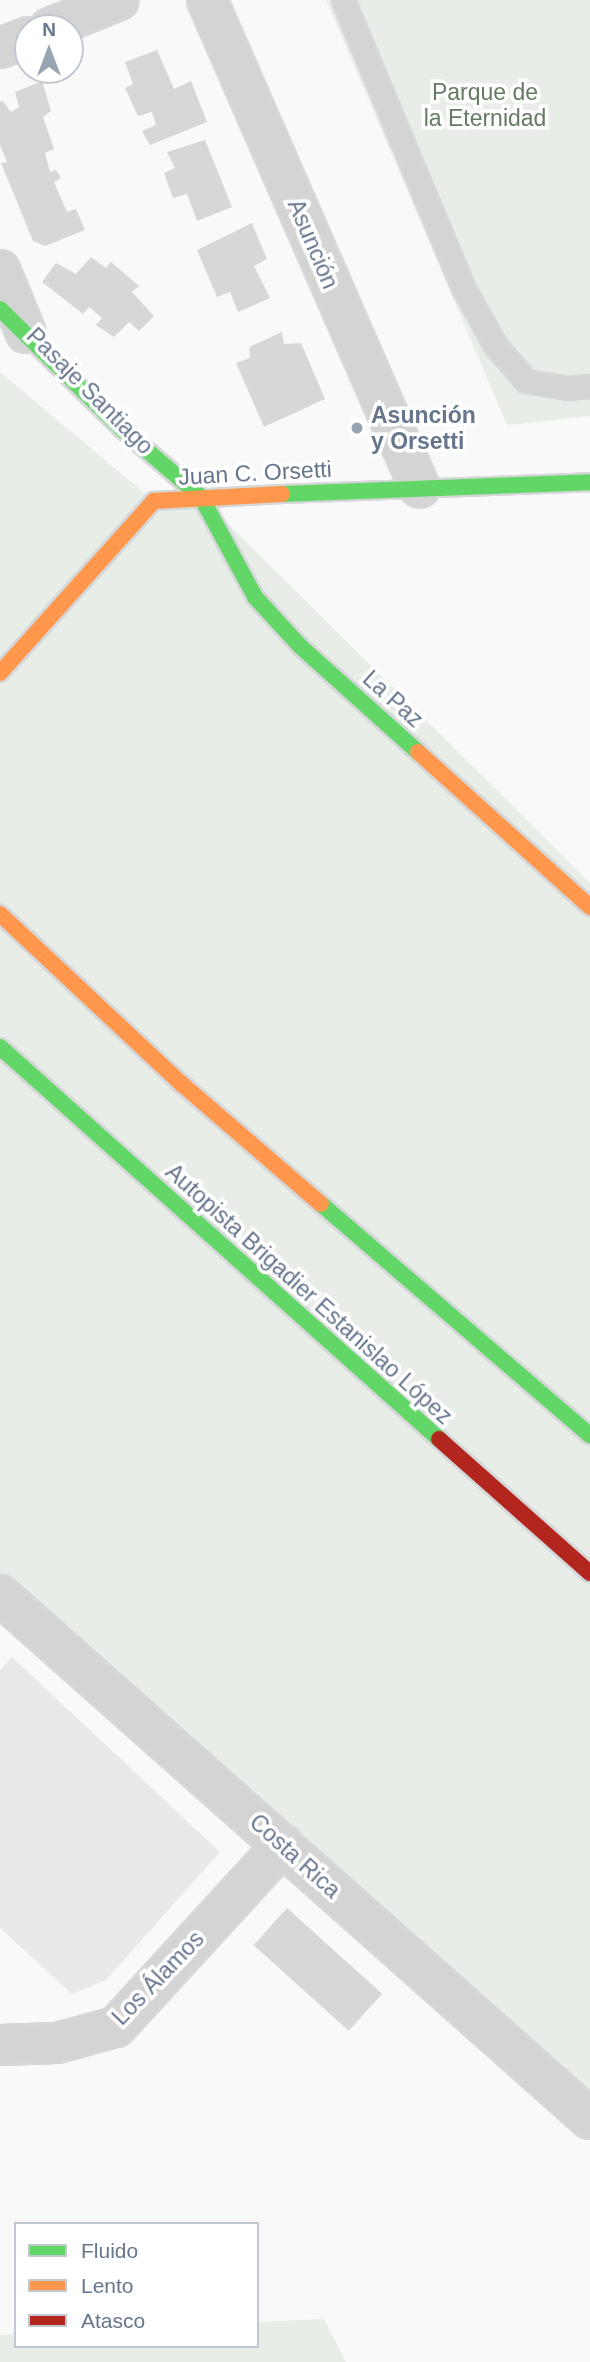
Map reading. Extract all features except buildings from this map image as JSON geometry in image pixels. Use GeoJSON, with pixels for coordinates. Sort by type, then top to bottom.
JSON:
{"type":"FeatureCollection","features":[{"type":"Feature","properties":{"kind":"main road","name":"Pasaje Santiago"},"geometry":{"type":"LineString","coordinates":[[13,321],[122,429],[201,497]]}},
{"type":"Feature","properties":{"kind":"main road","name":"Juan C. Orsetti"},"geometry":{"type":"LineString","coordinates":[[0,673],[154,501],[590,482]]}},
{"type":"Feature","properties":{"kind":"main road","name":"La Paz"},"geometry":{"type":"LineString","coordinates":[[201,497],[255,597],[301,648],[590,907]]}},
{"type":"Feature","properties":{"kind":"main road"},"geometry":{"type":"LineString","coordinates":[[0,914],[183,1085],[590,1435]]}},
{"type":"Feature","properties":{"kind":"main road","name":"Autopista Brigadier Estanislao López"},"geometry":{"type":"LineString","coordinates":[[0,1047],[590,1573]]}},
{"type":"Feature","properties":{"kind":"street"},"geometry":{"type":"LineString","coordinates":[[84,14],[119,0]]}},
{"type":"Feature","properties":{"kind":"street","name":"Asunción"},"geometry":{"type":"LineString","coordinates":[[206,0],[420,488]]}},
{"type":"Feature","properties":{"kind":"street","name":"Pasaje Santiago"},"geometry":{"type":"LineString","coordinates":[[0,270],[13,321]]}},
{"type":"Feature","properties":{"kind":"street","name":"Costa Rica"},"geometry":{"type":"LineString","coordinates":[[0,1595],[590,2119]]}},
{"type":"Feature","properties":{"kind":"street","name":"Los Álamos"},"geometry":{"type":"LineString","coordinates":[[0,2045],[57,2043],[116,2027],[283,1845]]}},
{"type":"Feature","properties":{"kind":"lane"},"geometry":{"type":"LineString","coordinates":[[342,0],[464,289],[495,345],[526,381],[568,388],[590,386]]}},
{"type":"Feature","properties":{"kind":"shaded area"},"geometry":{"type":"Polygon","coordinates":[[[12,1657],[220,1852],[106,1980],[72,1994],[0,1928],[0,1670],[12,1657]]]}},
{"type":"Feature","properties":{"kind":"green space","name":"Parque de la Eternidad"},"geometry":{"type":"Polygon","coordinates":[[[326,0],[590,0],[590,416],[507,425],[326,0]]]}},
{"type":"Feature","properties":{"kind":"green space"},"geometry":{"type":"Polygon","coordinates":[[[0,372],[154,501],[201,497],[590,883],[590,2119],[0,1595],[0,372]]]}},
{"type":"Feature","properties":{"kind":"green space"},"geometry":{"type":"Polygon","coordinates":[[[324,2319],[346,2362],[0,2362],[0,2335],[14,2334],[14,2348],[259,2348],[259,2322],[324,2319]]]}},
{"type":"Feature","properties":{"kind":"traffic: fast"},"geometry":{"type":"LineString","coordinates":[[0,309],[122,429],[201,497],[255,597],[301,647],[418,752]]}},
{"type":"Feature","properties":{"kind":"traffic: fast"},"geometry":{"type":"LineString","coordinates":[[282,494],[590,482]]}},
{"type":"Feature","properties":{"kind":"traffic: fast"},"geometry":{"type":"LineString","coordinates":[[0,1047],[439,1439]]}},
{"type":"Feature","properties":{"kind":"traffic: fast"},"geometry":{"type":"LineString","coordinates":[[321,1204],[590,1435]]}},
{"type":"Feature","properties":{"kind":"traffic: slow"},"geometry":{"type":"LineString","coordinates":[[0,673],[154,501],[282,494]]}},
{"type":"Feature","properties":{"kind":"traffic: slow"},"geometry":{"type":"LineString","coordinates":[[418,752],[590,907]]}},
{"type":"Feature","properties":{"kind":"traffic: slow"},"geometry":{"type":"LineString","coordinates":[[0,914],[183,1085],[321,1204]]}},
{"type":"Feature","properties":{"kind":"traffic: jam"},"geometry":{"type":"LineString","coordinates":[[439,1439],[590,1573]]}},
{"type":"Feature","properties":{"kind":"place","name":"Asunción y Orsetti"},"geometry":{"type":"Point","coordinates":[357,428]}}]}
